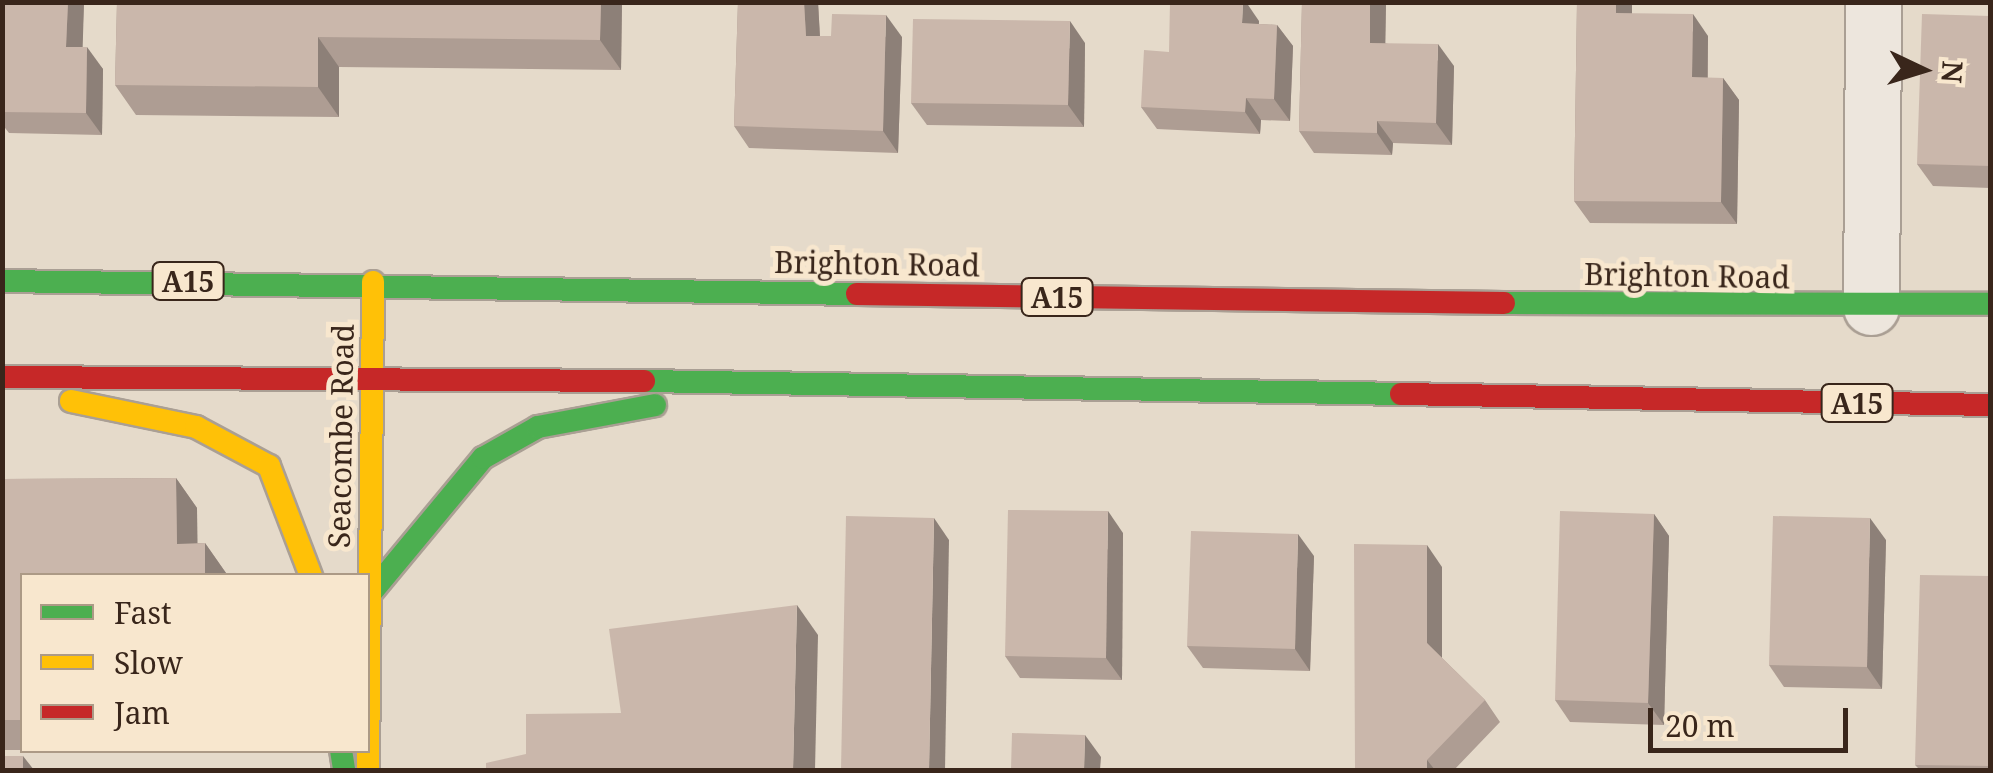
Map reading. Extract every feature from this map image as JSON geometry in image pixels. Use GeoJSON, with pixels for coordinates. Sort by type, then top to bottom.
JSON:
{"type":"FeatureCollection","features":[{"type":"Feature","properties":{"kind":"main road","name":"Brighton Road"},"geometry":{"type":"LineString","coordinates":[[2,281],[373,282],[1871,308],[1990,304]]}},
{"type":"Feature","properties":{"kind":"main road","name":"Seacombe Road"},"geometry":{"type":"LineString","coordinates":[[370,594],[373,282]]}},
{"type":"Feature","properties":{"kind":"main road","name":"A15"},"geometry":{"type":"LineString","coordinates":[[2,377],[771,382],[1990,406]]}},
{"type":"Feature","properties":{"kind":"main road"},"geometry":{"type":"LineString","coordinates":[[370,594],[483,458],[538,427],[771,382]]}},
{"type":"Feature","properties":{"kind":"main road"},"geometry":{"type":"LineString","coordinates":[[2,386],[196,428],[269,466],[310,573]]}},
{"type":"Feature","properties":{"kind":"street"},"geometry":{"type":"LineString","coordinates":[[1871,308],[1873,2]]}},
{"type":"Feature","properties":{"kind":"building"},"geometry":{"type":"Polygon","coordinates":[[[2,2],[68,2],[66,47],[87,47],[86,113],[2,112],[2,2]]]}},
{"type":"Feature","properties":{"kind":"building"},"geometry":{"type":"Polygon","coordinates":[[[117,2],[601,2],[600,40],[318,37],[318,87],[115,85],[117,2]]]}},
{"type":"Feature","properties":{"kind":"building"},"geometry":{"type":"Polygon","coordinates":[[[738,2],[804,2],[806,36],[831,36],[832,14],[886,15],[883,131],[734,126],[738,2]]]}},
{"type":"Feature","properties":{"kind":"building"},"geometry":{"type":"Polygon","coordinates":[[[1170,2],[1243,2],[1242,23],[1277,25],[1274,99],[1246,98],[1245,112],[1141,107],[1144,50],[1169,52],[1170,2]]]}},
{"type":"Feature","properties":{"kind":"building"},"geometry":{"type":"Polygon","coordinates":[[[1302,2],[1370,2],[1370,43],[1438,44],[1436,123],[1377,121],[1377,133],[1299,131],[1302,2]]]}},
{"type":"Feature","properties":{"kind":"building"},"geometry":{"type":"Polygon","coordinates":[[[1577,2],[1616,2],[1616,13],[1693,14],[1692,77],[1723,78],[1721,202],[1574,201],[1577,2]]]}},
{"type":"Feature","properties":{"kind":"building"},"geometry":{"type":"Polygon","coordinates":[[[1922,14],[1990,16],[1990,166],[1917,164],[1922,14]]]}},
{"type":"Feature","properties":{"kind":"building"},"geometry":{"type":"Polygon","coordinates":[[[913,19],[1070,21],[1068,105],[911,103],[913,19]]]}},
{"type":"Feature","properties":{"kind":"building"},"geometry":{"type":"Polygon","coordinates":[[[176,478],[177,544],[205,543],[205,573],[20,573],[20,720],[2,720],[2,479],[176,478]]]}},
{"type":"Feature","properties":{"kind":"building"},"geometry":{"type":"Polygon","coordinates":[[[1008,510],[1108,511],[1106,658],[1005,656],[1008,510]]]}},
{"type":"Feature","properties":{"kind":"building"},"geometry":{"type":"Polygon","coordinates":[[[1560,511],[1654,514],[1648,703],[1555,700],[1560,511]]]}},
{"type":"Feature","properties":{"kind":"building"},"geometry":{"type":"Polygon","coordinates":[[[846,516],[934,518],[929,770],[841,770],[846,516]]]}},
{"type":"Feature","properties":{"kind":"building"},"geometry":{"type":"Polygon","coordinates":[[[1773,516],[1870,518],[1867,667],[1769,665],[1773,516]]]}},
{"type":"Feature","properties":{"kind":"building"},"geometry":{"type":"Polygon","coordinates":[[[1191,531],[1298,534],[1295,649],[1187,646],[1191,531]]]}},
{"type":"Feature","properties":{"kind":"building"},"geometry":{"type":"Polygon","coordinates":[[[1354,544],[1427,545],[1427,643],[1485,700],[1427,760],[1427,770],[1355,770],[1354,544]]]}},
{"type":"Feature","properties":{"kind":"building"},"geometry":{"type":"Polygon","coordinates":[[[1920,575],[1990,576],[1990,766],[1915,765],[1920,575]]]}},
{"type":"Feature","properties":{"kind":"building"},"geometry":{"type":"Polygon","coordinates":[[[797,605],[793,770],[486,770],[486,763],[526,754],[526,714],[621,713],[609,629],[797,605]]]}},
{"type":"Feature","properties":{"kind":"building"},"geometry":{"type":"Polygon","coordinates":[[[1012,733],[1085,735],[1084,770],[1011,770],[1012,733]]]}},
{"type":"Feature","properties":{"kind":"building"},"geometry":{"type":"Polygon","coordinates":[[[2,756],[23,756],[23,770],[2,770],[2,756]]]}},
{"type":"Feature","properties":{"kind":"traffic: fast"},"geometry":{"type":"LineString","coordinates":[[2,281],[857,294]]}},
{"type":"Feature","properties":{"kind":"traffic: fast"},"geometry":{"type":"LineString","coordinates":[[1504,303],[1990,304]]}},
{"type":"Feature","properties":{"kind":"traffic: fast"},"geometry":{"type":"LineString","coordinates":[[644,381],[1401,394]]}},
{"type":"Feature","properties":{"kind":"traffic: fast"},"geometry":{"type":"LineString","coordinates":[[370,594],[483,458],[538,427],[655,405]]}},
{"type":"Feature","properties":{"kind":"traffic: fast"},"geometry":{"type":"LineString","coordinates":[[341,753],[344,770]]}},
{"type":"Feature","properties":{"kind":"traffic: slow"},"geometry":{"type":"LineString","coordinates":[[370,575],[373,282]]}},
{"type":"Feature","properties":{"kind":"traffic: slow"},"geometry":{"type":"LineString","coordinates":[[71,401],[196,427],[269,466],[310,573]]}},
{"type":"Feature","properties":{"kind":"traffic: slow"},"geometry":{"type":"LineString","coordinates":[[368,753],[368,770]]}},
{"type":"Feature","properties":{"kind":"traffic: jam"},"geometry":{"type":"LineString","coordinates":[[857,294],[1504,303]]}},
{"type":"Feature","properties":{"kind":"traffic: jam"},"geometry":{"type":"LineString","coordinates":[[2,377],[644,381]]}},
{"type":"Feature","properties":{"kind":"traffic: jam"},"geometry":{"type":"LineString","coordinates":[[1401,394],[1990,405]]}}]}
